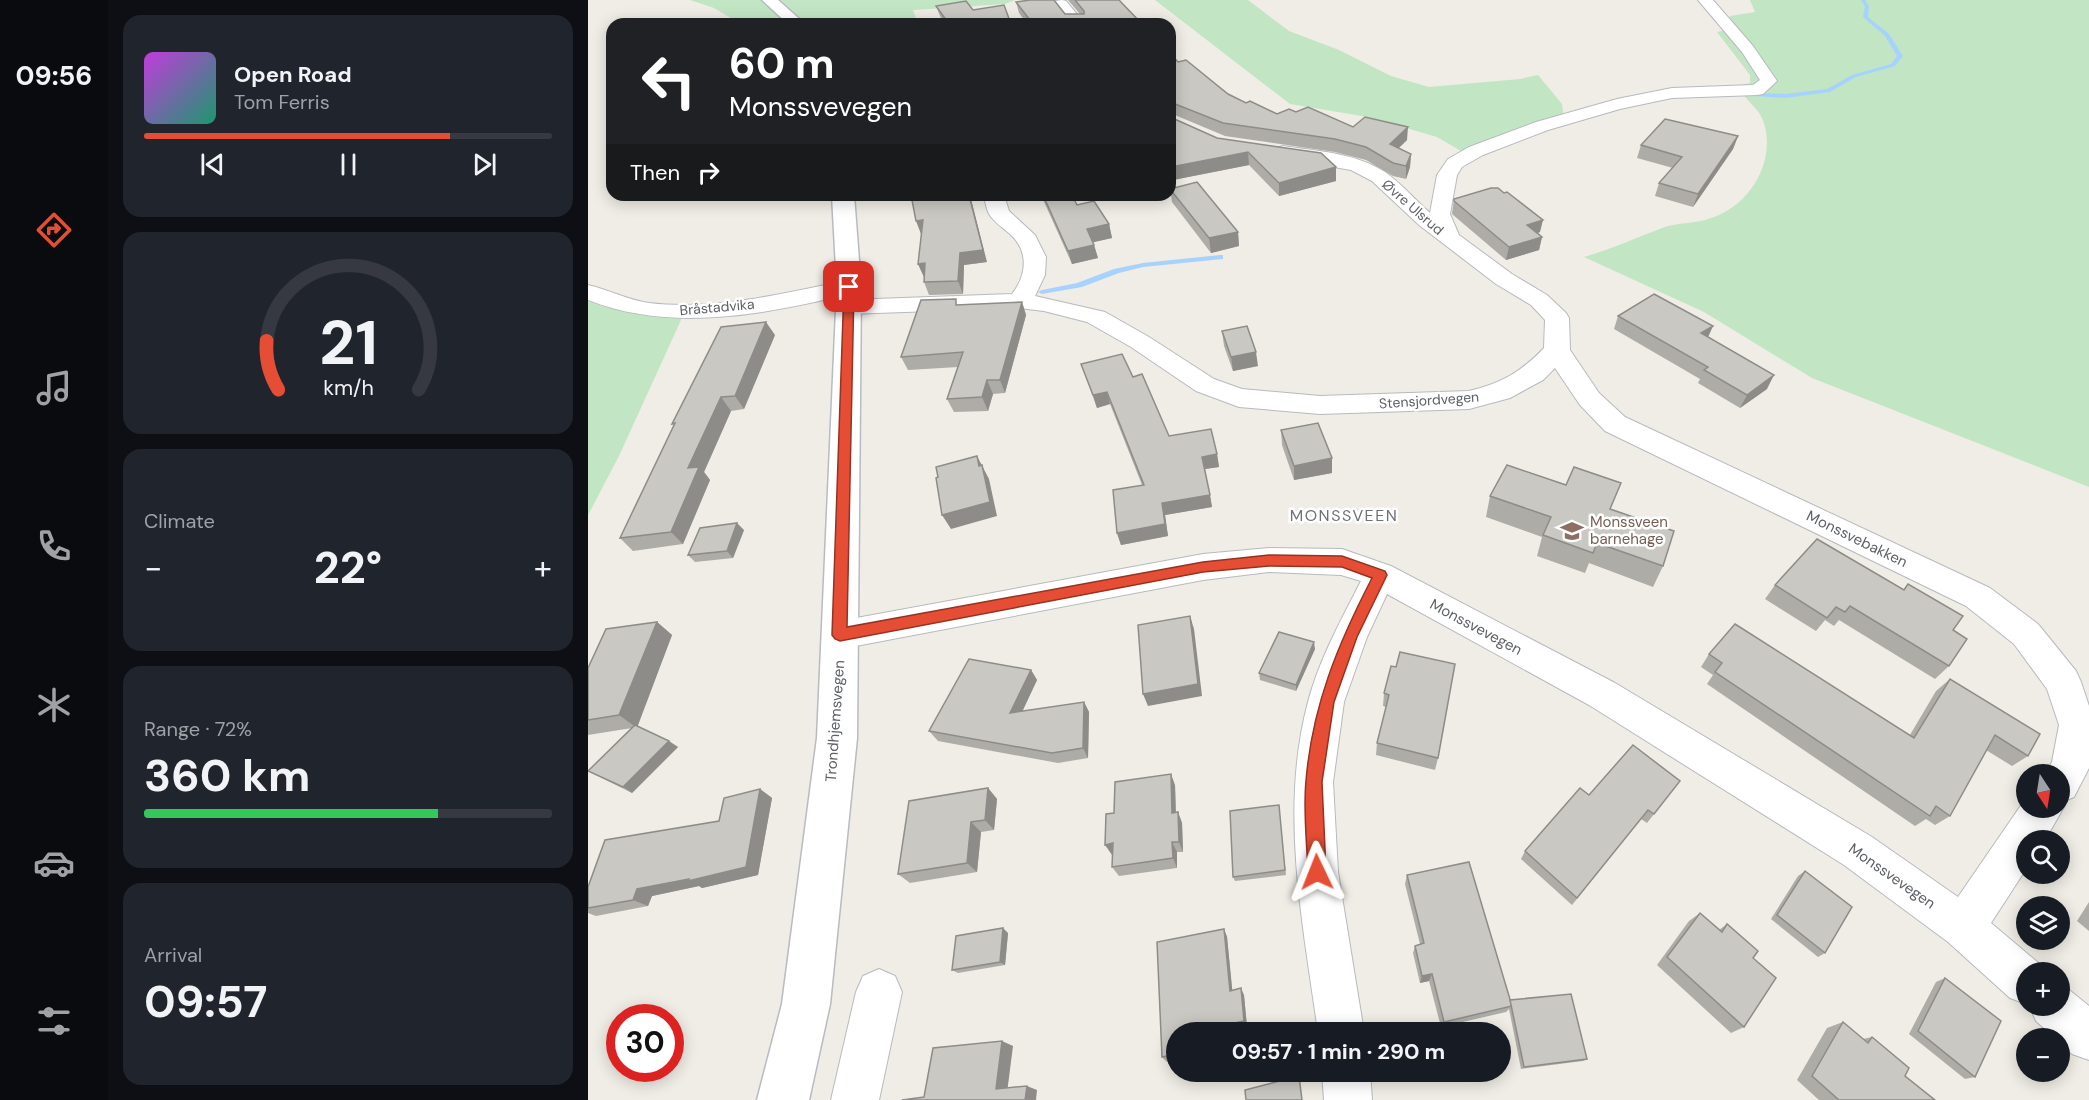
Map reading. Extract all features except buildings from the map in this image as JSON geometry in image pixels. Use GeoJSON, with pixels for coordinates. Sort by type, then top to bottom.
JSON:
{"type":"FeatureCollection","features":[{"type":"Feature","properties":{"kind":"main road"},"geometry":{"type":"LineString","coordinates":[[769,0],[790,18]]}},
{"type":"Feature","properties":{"kind":"main road","name":"Trondhjemsvegen"},"geometry":{"type":"LineString","coordinates":[[783,1100],[807,1004],[837,738],[848,297],[843,201]]}},
{"type":"Feature","properties":{"kind":"street"},"geometry":{"type":"LineString","coordinates":[[1557,350],[1557,318],[1539,300],[1504,279],[1449,238],[1440,214],[1447,175],[1455,163],[1476,151],[1542,126],[1617,104],[1672,93],[1757,90],[1769,81],[1758,61],[1738,35],[1705,0]]}},
{"type":"Feature","properties":{"kind":"street"},"geometry":{"type":"LineString","coordinates":[[1061,4],[1072,18]]}},
{"type":"Feature","properties":{"kind":"street","name":"Øvre Ulsrud"},"geometry":{"type":"LineString","coordinates":[[1264,150],[1335,160],[1363,169],[1380,178],[1449,238]]}},
{"type":"Feature","properties":{"kind":"street"},"geometry":{"type":"LineString","coordinates":[[996,201],[999,213],[1023,234],[1036,253],[1037,270],[1029,289],[1019,301]]}},
{"type":"Feature","properties":{"kind":"street","name":"Bråstadvika"},"geometry":{"type":"LineString","coordinates":[[588,292],[605,301],[636,310],[681,311],[848,297]]}},
{"type":"Feature","properties":{"kind":"street","name":"Stensjordvegen"},"geometry":{"type":"LineString","coordinates":[[848,297],[1046,303],[1096,317],[1140,342],[1205,385],[1239,398],[1320,405],[1469,400],[1501,392],[1534,374],[1557,350]]}},
{"type":"Feature","properties":{"kind":"street","name":"Monssvebakken"},"geometry":{"type":"LineString","coordinates":[[1557,350],[1584,395],[1595,408],[1615,424],[1978,597],[2026,634],[2063,682],[2078,725],[2070,768]]}},
{"type":"Feature","properties":{"kind":"street","name":"Monssvevegen"},"geometry":{"type":"LineString","coordinates":[[840,635],[1203,567],[1269,560],[1342,562],[1380,575],[1602,694],[1858,851],[1963,927],[2016,973]]}},
{"type":"Feature","properties":{"kind":"street"},"geometry":{"type":"LineString","coordinates":[[1340,1022],[1317,872],[1314,782],[1326,702],[1350,636],[1380,575]]}},
{"type":"Feature","properties":{"kind":"street"},"geometry":{"type":"LineString","coordinates":[[1963,927],[2037,818]]}},
{"type":"Feature","properties":{"kind":"street"},"geometry":{"type":"LineString","coordinates":[[855,1100],[879,992]]}},
{"type":"Feature","properties":{"kind":"street"},"geometry":{"type":"LineString","coordinates":[[2065,1016],[2089,1037]]}},
{"type":"Feature","properties":{"kind":"street"},"geometry":{"type":"LineString","coordinates":[[1347,1082],[1348,1100]]}},
{"type":"Feature","properties":{"kind":"green space"},"geometry":{"type":"Polygon","coordinates":[[[690,0],[1015,0],[1005,4],[913,10],[916,18],[731,18],[714,8],[690,0]]]}},
{"type":"Feature","properties":{"kind":"green space"},"geometry":{"type":"Polygon","coordinates":[[[1155,0],[1248,0],[1289,31],[1339,50],[1391,76],[1429,87],[1520,79],[1538,75],[1562,104],[1564,118],[1466,154],[1437,137],[1368,117],[1290,104],[1155,0]]]}},
{"type":"Feature","properties":{"kind":"green space"},"geometry":{"type":"Polygon","coordinates":[[[1750,0],[2089,0],[2089,487],[1812,378],[1704,312],[1584,257],[1662,228],[1705,220],[1725,212],[1748,193],[1756,181],[1763,167],[1766,153],[1767,138],[1764,123],[1738,86],[1750,83],[1750,75],[1717,32],[1731,29],[1730,16],[1755,12],[1750,0]]]}},
{"type":"Feature","properties":{"kind":"green space"},"geometry":{"type":"Polygon","coordinates":[[[588,301],[612,309],[624,310],[686,309],[619,456],[588,515],[588,301]]]}},
{"type":"Feature","properties":{"kind":"waterway"},"geometry":{"type":"LineString","coordinates":[[1757,95],[1785,96],[1828,91],[1854,76],[1893,65],[1900,56],[1887,35],[1865,17],[1867,6],[1863,0]]}},
{"type":"Feature","properties":{"kind":"waterway"},"geometry":{"type":"LineString","coordinates":[[1042,292],[1079,285],[1117,271],[1143,265],[1220,257]]}},
{"type":"Feature","properties":{"kind":"place","name":"Monssveen barnehage"},"geometry":{"type":"Point","coordinates":[1572,531]}},
{"type":"Feature","properties":{"kind":"district","name":"MONSSVEEN"},"geometry":{"type":"Point","coordinates":[1344,515]}},
{"type":"Feature","properties":{"kind":"route"},"geometry":{"type":"LineString","coordinates":[[849,287],[840,635],[1203,567],[1269,560],[1342,562],[1380,575],[1350,636],[1326,702],[1314,782],[1317,872]]}}]}
